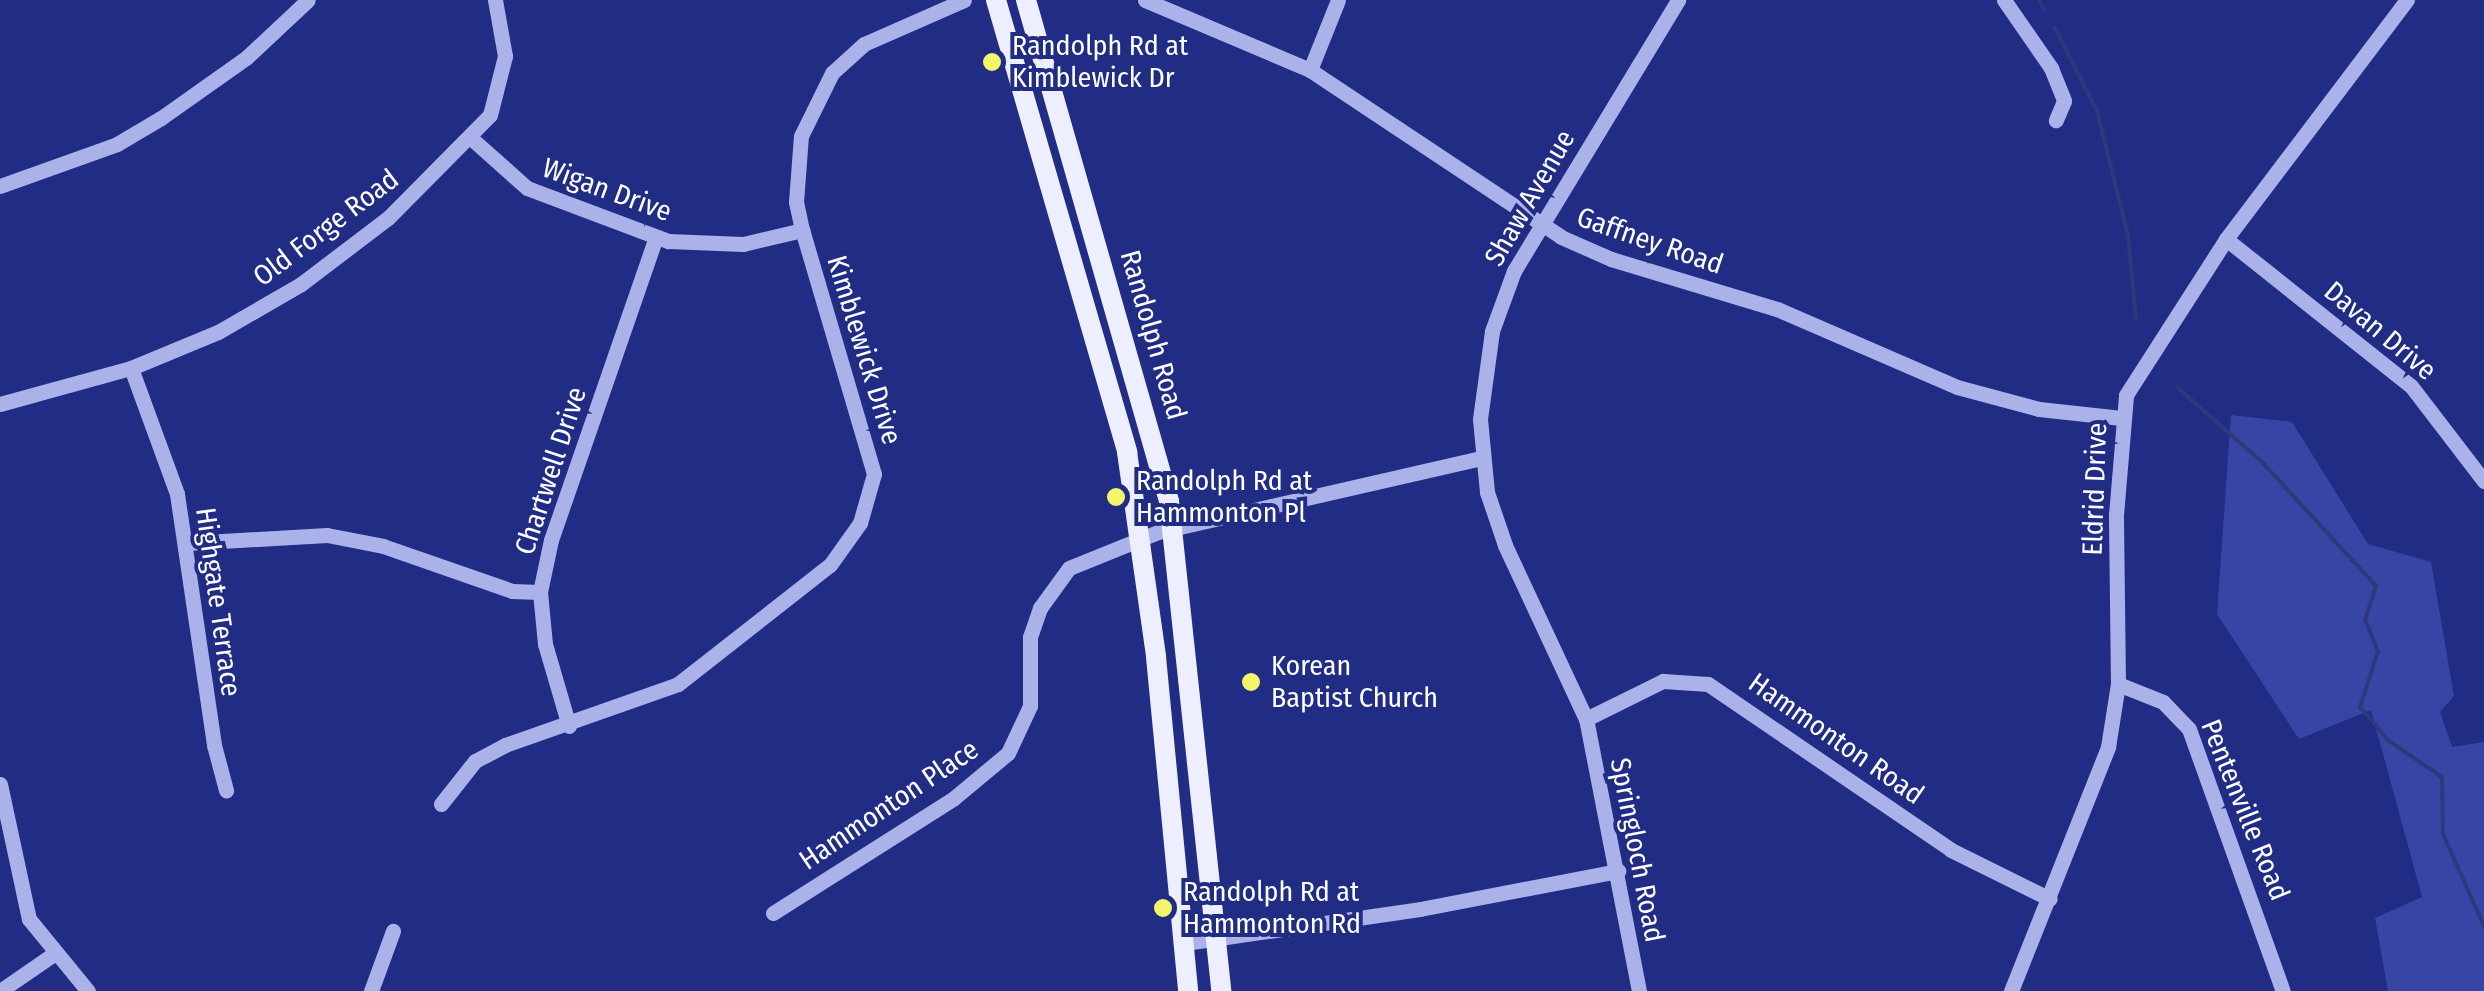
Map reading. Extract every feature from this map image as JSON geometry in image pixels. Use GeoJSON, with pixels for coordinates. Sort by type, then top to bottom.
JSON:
{"type":"FeatureCollection","features":[{"type":"Feature","properties":{"kind":"main road","name":"Randolph Road"},"geometry":{"type":"LineString","coordinates":[[996,0],[1108,372],[1138,539],[1188,991]]}},
{"type":"Feature","properties":{"kind":"main road","name":"Randolph Road"},"geometry":{"type":"LineString","coordinates":[[1026,0],[1138,378],[1172,529],[1221,991]]}},
{"type":"Feature","properties":{"kind":"street"},"geometry":{"type":"LineString","coordinates":[[0,186],[117,144],[161,118],[246,58],[308,0]]}},
{"type":"Feature","properties":{"kind":"street","name":"Old Forge Road"},"geometry":{"type":"LineString","coordinates":[[0,404],[131,368],[218,332],[301,284],[388,218],[472,139],[502,84],[495,0]]}},
{"type":"Feature","properties":{"kind":"street","name":"Kimblewick Drive"},"geometry":{"type":"LineString","coordinates":[[442,804],[475,762],[649,699],[703,667],[830,565],[860,523],[874,474],[802,230],[796,202],[801,136],[832,72],[888,28],[964,0]]}},
{"type":"Feature","properties":{"kind":"street","name":"Gaffney Road"},"geometry":{"type":"LineString","coordinates":[[1145,0],[1310,70],[1541,224],[1610,259],[1777,310],[1958,387],[2039,408],[2122,418]]}},
{"type":"Feature","properties":{"kind":"street"},"geometry":{"type":"LineString","coordinates":[[1310,70],[1338,0]]}},
{"type":"Feature","properties":{"kind":"street","name":"Shaw Avenue"},"geometry":{"type":"LineString","coordinates":[[1586,719],[1505,545],[1481,458],[1492,330],[1541,224],[1678,0]]}},
{"type":"Feature","properties":{"kind":"street"},"geometry":{"type":"LineString","coordinates":[[2004,0],[2051,68],[2064,101],[2056,120]]}},
{"type":"Feature","properties":{"kind":"street","name":"Eldrid Drive"},"geometry":{"type":"LineString","coordinates":[[2010,991],[2093,796],[2118,684],[2122,418],[2126,396],[2149,354],[2226,239],[2407,0]]}},
{"type":"Feature","properties":{"kind":"street","name":"Wigan Drive"},"geometry":{"type":"LineString","coordinates":[[472,139],[527,188],[656,236],[727,245],[802,230]]}},
{"type":"Feature","properties":{"kind":"street","name":"Chartwell Drive"},"geometry":{"type":"LineString","coordinates":[[570,726],[546,644],[540,592],[551,540],[656,236]]}},
{"type":"Feature","properties":{"kind":"street","name":"Davan Drive"},"geometry":{"type":"LineString","coordinates":[[2226,239],[2411,386],[2484,481]]}},
{"type":"Feature","properties":{"kind":"street","name":"Highgate Terrace"},"geometry":{"type":"LineString","coordinates":[[131,368],[188,543],[214,745],[226,790]]}},
{"type":"Feature","properties":{"kind":"street","name":"Hammonton Place"},"geometry":{"type":"LineString","coordinates":[[773,913],[954,798],[1008,753],[1030,706],[1030,638],[1040,608],[1069,568],[1172,529],[1481,458]]}},
{"type":"Feature","properties":{"kind":"street"},"geometry":{"type":"LineString","coordinates":[[188,543],[328,535],[383,546],[512,591],[540,592]]}},
{"type":"Feature","properties":{"kind":"street","name":"Hammonton Road"},"geometry":{"type":"LineString","coordinates":[[1586,719],[1663,681],[1708,684],[1951,850],[2050,900]]}},
{"type":"Feature","properties":{"kind":"street","name":"Pentenville Road"},"geometry":{"type":"LineString","coordinates":[[2118,684],[2163,702],[2189,729],[2284,991]]}},
{"type":"Feature","properties":{"kind":"street","name":"Springloch Road"},"geometry":{"type":"LineString","coordinates":[[1586,719],[1639,991]]}},
{"type":"Feature","properties":{"kind":"street"},"geometry":{"type":"LineString","coordinates":[[0,784],[18,887],[29,918],[88,991]]}},
{"type":"Feature","properties":{"kind":"street"},"geometry":{"type":"LineString","coordinates":[[1185,943],[1618,871]]}},
{"type":"Feature","properties":{"kind":"street"},"geometry":{"type":"LineString","coordinates":[[371,991],[392,931]]}},
{"type":"Feature","properties":{"kind":"street"},"geometry":{"type":"LineString","coordinates":[[0,991],[55,953]]}},
{"type":"Feature","properties":{"kind":"shaded area"},"geometry":{"type":"Polygon","coordinates":[[[2231,415],[2292,422],[2368,544],[2431,562],[2454,696],[2440,712],[2452,747],[2484,742],[2484,991],[2388,991],[2375,918],[2422,897],[2371,710],[2299,739],[2217,614],[2231,415]]]}},
{"type":"Feature","properties":{"kind":"waterway"},"geometry":{"type":"LineString","coordinates":[[2039,0],[2044,10]]}},
{"type":"Feature","properties":{"kind":"waterway"},"geometry":{"type":"LineString","coordinates":[[2055,28],[2097,111],[2128,235],[2136,318]]}},
{"type":"Feature","properties":{"kind":"waterway"},"geometry":{"type":"LineString","coordinates":[[2178,388],[2263,463],[2376,586],[2365,619],[2378,651],[2360,707],[2389,741],[2442,777],[2443,834],[2484,926]]}},
{"type":"Feature","properties":{"kind":"place","name":"Randolph Rd at Kimblewick Dr"},"geometry":{"type":"Point","coordinates":[992,62]}},
{"type":"Feature","properties":{"kind":"place","name":"Randolph Rd at Hammonton Pl"},"geometry":{"type":"Point","coordinates":[1116,497]}},
{"type":"Feature","properties":{"kind":"place","name":"Korean Baptist Church"},"geometry":{"type":"Point","coordinates":[1251,682]}},
{"type":"Feature","properties":{"kind":"place","name":"Randolph Rd at Hammonton Rd"},"geometry":{"type":"Point","coordinates":[1163,908]}}]}
